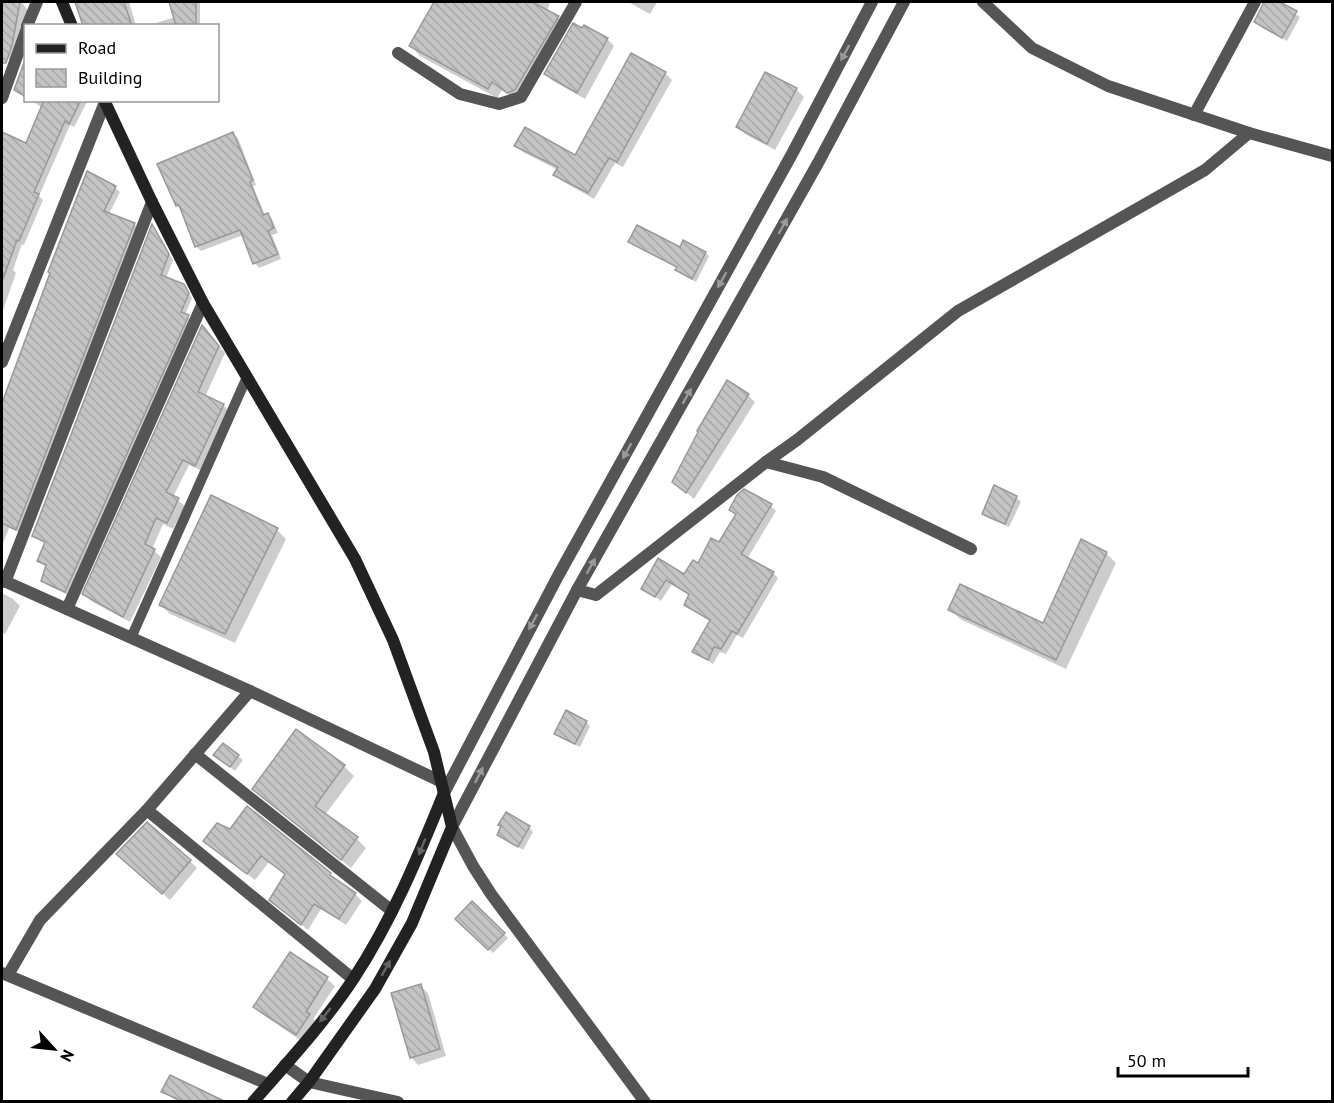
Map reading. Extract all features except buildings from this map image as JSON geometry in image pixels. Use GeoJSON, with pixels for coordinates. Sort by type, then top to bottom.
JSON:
{"type":"FeatureCollection","features":[{"type":"Feature","properties":{"kind":"street"},"geometry":{"type":"LineString","coordinates":[[28,24],[37,2]]}},
{"type":"Feature","properties":{"kind":"street"},"geometry":{"type":"LineString","coordinates":[[62,2],[71,24]]}},
{"type":"Feature","properties":{"kind":"street"},"geometry":{"type":"LineString","coordinates":[[398,53],[460,94],[499,104],[521,97],[576,2]]}},
{"type":"Feature","properties":{"kind":"street"},"geometry":{"type":"LineString","coordinates":[[253,1101],[285,1065],[353,979],[392,911],[417,860],[442,787],[792,154],[872,2]]}},
{"type":"Feature","properties":{"kind":"street"},"geometry":{"type":"LineString","coordinates":[[292,1101],[309,1082],[375,989],[412,923],[452,827],[500,733],[577,590],[818,163],[904,2]]}},
{"type":"Feature","properties":{"kind":"street"},"geometry":{"type":"LineString","coordinates":[[983,2],[1032,48],[1108,86],[1250,133],[1332,156]]}},
{"type":"Feature","properties":{"kind":"street"},"geometry":{"type":"LineString","coordinates":[[1194,115],[1255,2]]}},
{"type":"Feature","properties":{"kind":"street"},"geometry":{"type":"LineString","coordinates":[[2,98],[24,37]]}},
{"type":"Feature","properties":{"kind":"street"},"geometry":{"type":"LineString","coordinates":[[105,102],[203,303],[360,569],[393,640],[434,752],[452,827],[473,866],[491,894],[645,1101]]}},
{"type":"Feature","properties":{"kind":"street"},"geometry":{"type":"LineString","coordinates":[[2,362],[5,342],[105,102]]}},
{"type":"Feature","properties":{"kind":"street"},"geometry":{"type":"LineString","coordinates":[[577,590],[596,595],[797,440],[958,311],[1205,170],[1250,133]]}},
{"type":"Feature","properties":{"kind":"street"},"geometry":{"type":"LineString","coordinates":[[152,202],[3,581],[250,691],[442,787]]}},
{"type":"Feature","properties":{"kind":"street"},"geometry":{"type":"LineString","coordinates":[[67,609],[203,303]]}},
{"type":"Feature","properties":{"kind":"street"},"geometry":{"type":"LineString","coordinates":[[766,462],[823,477],[971,549]]}},
{"type":"Feature","properties":{"kind":"street"},"geometry":{"type":"LineString","coordinates":[[250,691],[147,810],[40,920],[5,974],[268,1084]]}},
{"type":"Feature","properties":{"kind":"street"},"geometry":{"type":"LineString","coordinates":[[195,754],[392,911]]}},
{"type":"Feature","properties":{"kind":"street"},"geometry":{"type":"LineString","coordinates":[[147,810],[353,979]]}},
{"type":"Feature","properties":{"kind":"street"},"geometry":{"type":"LineString","coordinates":[[285,1065],[309,1082],[398,1101]]}},
{"type":"Feature","properties":{"kind":"lane"},"geometry":{"type":"LineString","coordinates":[[131,638],[247,377]]}}]}
